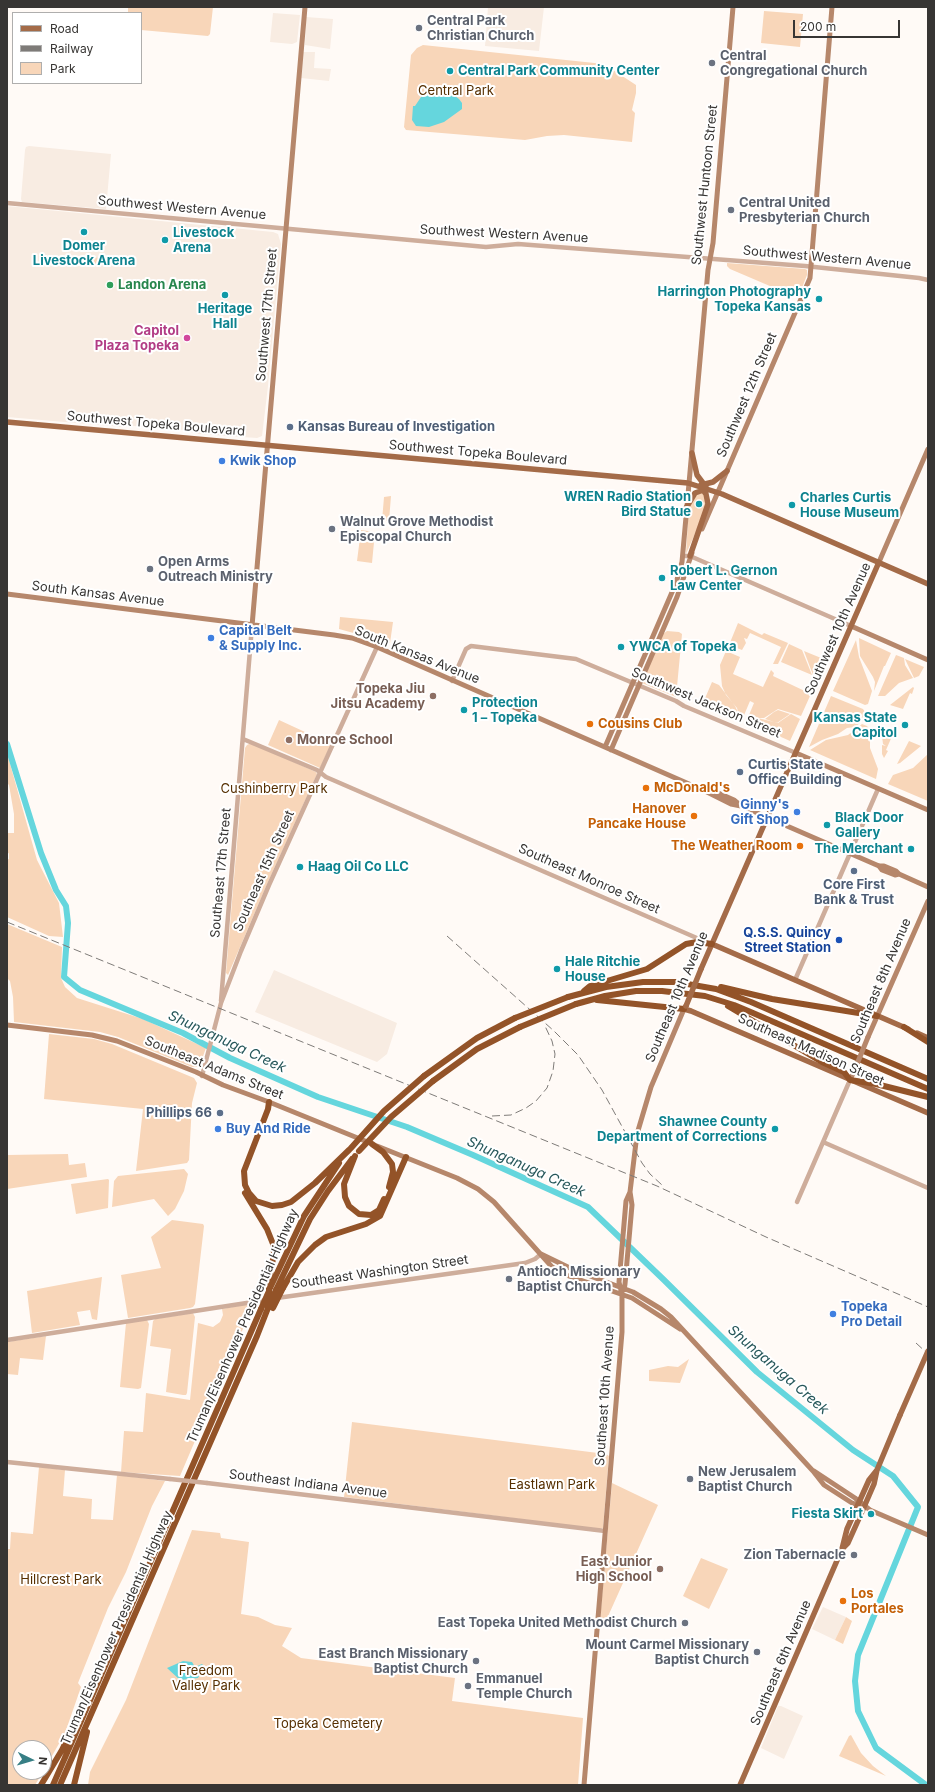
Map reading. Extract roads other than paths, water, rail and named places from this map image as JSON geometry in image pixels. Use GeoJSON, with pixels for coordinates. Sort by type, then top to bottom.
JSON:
{"type":"FeatureCollection","features":[{"type":"Feature","properties":{"kind":"highway"},"geometry":{"type":"LineString","coordinates":[[582,993],[590,986],[647,969],[686,944],[697,942],[712,944]]}},
{"type":"Feature","properties":{"kind":"highway","name":"Truman/Eisenhower Presidential Highway"},"geometry":{"type":"LineString","coordinates":[[53,1785],[261,1309],[304,1216],[335,1168],[350,1149],[384,1111],[424,1076],[477,1038],[515,1018],[568,997],[606,987],[643,982],[676,982],[707,987],[751,1002],[928,1079]]}},
{"type":"Feature","properties":{"kind":"highway"},"geometry":{"type":"LineString","coordinates":[[707,987],[723,988],[772,999],[877,1016]]}},
{"type":"Feature","properties":{"kind":"highway","name":"Truman/Eisenhower Presidential Highway"},"geometry":{"type":"LineString","coordinates":[[60,1785],[270,1308],[276,1290],[310,1219],[339,1174],[357,1153],[391,1117],[433,1081],[477,1049],[520,1027],[576,1004],[594,999],[626,993],[652,991],[678,992],[705,996],[753,1013],[928,1089]]}},
{"type":"Feature","properties":{"kind":"highway"},"geometry":{"type":"LineString","coordinates":[[705,996],[744,1015],[822,1062],[844,1072],[850,1080],[876,1084],[928,1097]]}},
{"type":"Feature","properties":{"kind":"highway"},"geometry":{"type":"LineString","coordinates":[[594,999],[685,1008]]}},
{"type":"Feature","properties":{"kind":"highway"},"geometry":{"type":"LineString","coordinates":[[904,1027],[928,1042]]}},
{"type":"Feature","properties":{"kind":"highway"},"geometry":{"type":"LineString","coordinates":[[269,1102],[268,1109],[244,1170],[245,1185],[249,1193],[256,1201],[272,1206],[291,1202],[315,1183],[350,1149]]}},
{"type":"Feature","properties":{"kind":"highway"},"geometry":{"type":"LineString","coordinates":[[269,1102],[265,1108],[242,1164],[240,1174],[243,1188],[267,1230],[273,1244],[274,1254],[269,1280],[269,1291]]}},
{"type":"Feature","properties":{"kind":"highway"},"geometry":{"type":"LineString","coordinates":[[372,1144],[382,1152],[392,1164],[392,1180]]}},
{"type":"Feature","properties":{"kind":"highway"},"geometry":{"type":"LineString","coordinates":[[357,1153],[347,1173],[344,1189],[348,1204],[355,1212],[366,1216],[375,1213],[382,1205],[404,1156]]}},
{"type":"Feature","properties":{"kind":"highway"},"geometry":{"type":"LineString","coordinates":[[270,1308],[298,1262],[315,1245],[326,1237],[366,1224],[380,1216],[404,1156]]}},
{"type":"Feature","properties":{"kind":"highway"},"geometry":{"type":"LineString","coordinates":[[41,1785],[62,1750],[117,1636]]}},
{"type":"Feature","properties":{"kind":"highway"},"geometry":{"type":"LineString","coordinates":[[74,1785],[88,1721]]}},
{"type":"Feature","properties":{"kind":"main road","name":"Southwest 17th Street"},"geometry":{"type":"LineString","coordinates":[[252,626],[305,7]]}},
{"type":"Feature","properties":{"kind":"main road","name":"Southwest Huntoon Street"},"geometry":{"type":"LineString","coordinates":[[683,556],[688,483],[692,454],[708,270],[713,243],[732,7]]}},
{"type":"Feature","properties":{"kind":"main road","name":"Southwest 12th Street"},"geometry":{"type":"LineString","coordinates":[[611,750],[677,597],[690,556],[810,278],[832,7]]}},
{"type":"Feature","properties":{"kind":"main road","name":"Southwest Topeka Boulevard"},"geometry":{"type":"LineString","coordinates":[[7,422],[688,483],[718,493],[928,584]]}},
{"type":"Feature","properties":{"kind":"main road","name":"Southwest 10th Avenue"},"geometry":{"type":"LineString","coordinates":[[767,818],[928,449]]}},
{"type":"Feature","properties":{"kind":"main road"},"geometry":{"type":"LineString","coordinates":[[690,556],[708,507],[707,498],[697,475],[692,454]]}},
{"type":"Feature","properties":{"kind":"main road"},"geometry":{"type":"LineString","coordinates":[[686,508],[692,496],[697,491],[727,471]]}},
{"type":"Feature","properties":{"kind":"main road"},"geometry":{"type":"LineString","coordinates":[[605,747],[676,583],[683,556]]}},
{"type":"Feature","properties":{"kind":"main road","name":"South Kansas Avenue"},"geometry":{"type":"LineString","coordinates":[[7,594],[252,626],[344,636],[377,647],[705,791],[731,804],[741,806],[879,866],[882,870],[895,875],[899,874],[928,887]]}},
{"type":"Feature","properties":{"kind":"main road"},"geometry":{"type":"LineString","coordinates":[[851,626],[928,660]]}},
{"type":"Feature","properties":{"kind":"main road","name":"Southwest Jackson Street"},"geometry":{"type":"LineString","coordinates":[[796,753],[928,810]]}},
{"type":"Feature","properties":{"kind":"main road","name":"Southeast 10th Avenue"},"geometry":{"type":"LineString","coordinates":[[584,1785],[622,1338],[622,1288],[620,1266],[624,1216],[626,1201],[630,1192],[638,1134],[657,1070],[767,818]]}},
{"type":"Feature","properties":{"kind":"main road","name":"Southeast 8th Avenue"},"geometry":{"type":"LineString","coordinates":[[850,1080],[928,901]]}},
{"type":"Feature","properties":{"kind":"main road","name":"Southeast Monroe Street"},"geometry":{"type":"LineString","coordinates":[[712,944],[928,1038]]}},
{"type":"Feature","properties":{"kind":"main road","name":"Southeast Madison Street"},"geometry":{"type":"LineString","coordinates":[[685,1008],[928,1113]]}},
{"type":"Feature","properties":{"kind":"main road","name":"Southeast Adams Street"},"geometry":{"type":"LineString","coordinates":[[7,1025],[109,1039],[134,1047],[223,1085],[457,1178],[478,1189],[494,1202],[548,1264],[561,1273],[622,1295],[648,1307],[680,1329]]}},
{"type":"Feature","properties":{"kind":"main road","name":"Southeast 10th Avenue"},"geometry":{"type":"LineString","coordinates":[[622,1288],[626,1272],[631,1222],[632,1205],[630,1192]]}},
{"type":"Feature","properties":{"kind":"main road"},"geometry":{"type":"LineString","coordinates":[[540,1254],[574,1270],[622,1288],[656,1304],[671,1317],[680,1329],[813,1470],[864,1506],[927,1535]]}},
{"type":"Feature","properties":{"kind":"main road","name":"Southeast 6th Avenue"},"geometry":{"type":"LineString","coordinates":[[842,1549],[848,1543],[874,1484],[877,1470],[928,1351]]}},
{"type":"Feature","properties":{"kind":"main road","name":"Southeast 6th Avenue"},"geometry":{"type":"LineString","coordinates":[[740,1785],[842,1549],[847,1529],[869,1480],[877,1470]]}},
{"type":"Feature","properties":{"kind":"street","name":"Southwest Western Avenue"},"geometry":{"type":"LineString","coordinates":[[7,203],[486,247],[518,244],[907,276],[928,280]]}},
{"type":"Feature","properties":{"kind":"street"},"geometry":{"type":"LineString","coordinates":[[683,556],[690,556],[851,626]]}},
{"type":"Feature","properties":{"kind":"street","name":"Southeast 17th Street"},"geometry":{"type":"LineString","coordinates":[[221,1003],[252,626]]}},
{"type":"Feature","properties":{"kind":"street","name":"Southwest Jackson Street"},"geometry":{"type":"LineString","coordinates":[[452,680],[468,647],[475,646],[576,659],[591,664],[796,753]]}},
{"type":"Feature","properties":{"kind":"street","name":"Southeast 15th Street"},"geometry":{"type":"LineString","coordinates":[[202,1076],[221,1003],[232,972],[260,904],[321,773],[377,647]]}},
{"type":"Feature","properties":{"kind":"street","name":"Southeast Monroe Street"},"geometry":{"type":"LineString","coordinates":[[243,739],[712,944]]}},
{"type":"Feature","properties":{"kind":"street"},"geometry":{"type":"LineString","coordinates":[[795,980],[878,789]]}},
{"type":"Feature","properties":{"kind":"street"},"geometry":{"type":"LineString","coordinates":[[223,978],[230,976],[232,972]]}},
{"type":"Feature","properties":{"kind":"street","name":"Southeast 8th Avenue"},"geometry":{"type":"LineString","coordinates":[[797,1202],[850,1080]]}},
{"type":"Feature","properties":{"kind":"street"},"geometry":{"type":"LineString","coordinates":[[823,1142],[928,1188]]}},
{"type":"Feature","properties":{"kind":"street","name":"Southeast Washington Street"},"geometry":{"type":"LineString","coordinates":[[7,1340],[257,1301],[525,1263],[535,1259],[540,1254]]}},
{"type":"Feature","properties":{"kind":"street","name":"Southeast Indiana Avenue"},"geometry":{"type":"LineString","coordinates":[[7,1462],[207,1483],[605,1531]]}},
{"type":"Feature","properties":{"kind":"water"},"geometry":{"type":"Polygon","coordinates":[[[440,86],[446,89],[459,99],[462,103],[462,109],[444,122],[429,127],[416,126],[412,120],[413,106],[415,106],[427,88],[440,86]]]}},
{"type":"Feature","properties":{"kind":"water"},"geometry":{"type":"Polygon","coordinates":[[[183,1661],[192,1662],[195,1667],[202,1664],[204,1666],[198,1678],[180,1680],[167,1668],[183,1661]]]}},
{"type":"Feature","properties":{"kind":"waterway","name":"Shunganuga Creek"},"geometry":{"type":"LineString","coordinates":[[7,744],[41,853],[56,890],[66,906],[68,923],[64,977],[80,990],[183,1033],[230,1058],[318,1097],[407,1127],[588,1207],[757,1372],[853,1450],[893,1476],[918,1507],[858,1655],[855,1681],[858,1711],[876,1748],[926,1785]]}},
{"type":"Feature","properties":{"kind":"railway"},"geometry":{"type":"LineString","coordinates":[[7,922],[657,1186],[766,1237],[928,1307]]}},
{"type":"Feature","properties":{"kind":"railway"},"geometry":{"type":"LineString","coordinates":[[447,936],[554,1031],[578,1055],[602,1090],[642,1163],[650,1174],[662,1185]]}},
{"type":"Feature","properties":{"kind":"railway"},"geometry":{"type":"LineString","coordinates":[[492,1116],[511,1115],[526,1108],[536,1101],[547,1088],[553,1071],[555,1054],[552,1041],[545,1026]]}},
{"type":"Feature","properties":{"kind":"railway"},"geometry":{"type":"LineString","coordinates":[[916,1343],[928,1354]]}},
{"type":"Feature","properties":{"kind":"place","name":"Central Park Christian Church"},"geometry":{"type":"Point","coordinates":[419,28]}},
{"type":"Feature","properties":{"kind":"place","name":"Central Congregational Church"},"geometry":{"type":"Point","coordinates":[712,63]}},
{"type":"Feature","properties":{"kind":"place","name":"Central Park Community Center"},"geometry":{"type":"Point","coordinates":[450,71]}},
{"type":"Feature","properties":{"kind":"place","name":"Central United Presbyterian Church"},"geometry":{"type":"Point","coordinates":[731,210]}},
{"type":"Feature","properties":{"kind":"place","name":"Domer Livestock Arena"},"geometry":{"type":"Point","coordinates":[84,232]}},
{"type":"Feature","properties":{"kind":"place","name":"Livestock Arena"},"geometry":{"type":"Point","coordinates":[165,240]}},
{"type":"Feature","properties":{"kind":"place","name":"Landon Arena"},"geometry":{"type":"Point","coordinates":[110,285]}},
{"type":"Feature","properties":{"kind":"place","name":"Heritage Hall"},"geometry":{"type":"Point","coordinates":[225,295]}},
{"type":"Feature","properties":{"kind":"place","name":"Harrington Photography Topeka Kansas"},"geometry":{"type":"Point","coordinates":[819,299]}},
{"type":"Feature","properties":{"kind":"place","name":"Capitol Plaza Topeka"},"geometry":{"type":"Point","coordinates":[187,338]}},
{"type":"Feature","properties":{"kind":"place","name":"Kansas Bureau of Investigation"},"geometry":{"type":"Point","coordinates":[290,427]}},
{"type":"Feature","properties":{"kind":"place","name":"Kwik Shop"},"geometry":{"type":"Point","coordinates":[222,461]}},
{"type":"Feature","properties":{"kind":"place","name":"WREN Radio Station Bird Statue"},"geometry":{"type":"Point","coordinates":[699,504]}},
{"type":"Feature","properties":{"kind":"place","name":"Charles Curtis House Museum"},"geometry":{"type":"Point","coordinates":[792,505]}},
{"type":"Feature","properties":{"kind":"place","name":"Walnut Grove Methodist Episcopal Church"},"geometry":{"type":"Point","coordinates":[332,529]}},
{"type":"Feature","properties":{"kind":"place","name":"Open Arms Outreach Ministry"},"geometry":{"type":"Point","coordinates":[150,569]}},
{"type":"Feature","properties":{"kind":"place","name":"Robert L. Gernon Law Center"},"geometry":{"type":"Point","coordinates":[662,578]}},
{"type":"Feature","properties":{"kind":"place","name":"Capital Belt & Supply Inc."},"geometry":{"type":"Point","coordinates":[211,638]}},
{"type":"Feature","properties":{"kind":"place","name":"YWCA of Topeka"},"geometry":{"type":"Point","coordinates":[621,647]}},
{"type":"Feature","properties":{"kind":"place","name":"Topeka Jiu Jitsu Academy"},"geometry":{"type":"Point","coordinates":[433,696]}},
{"type":"Feature","properties":{"kind":"place","name":"Protection 1 – Topeka"},"geometry":{"type":"Point","coordinates":[464,710]}},
{"type":"Feature","properties":{"kind":"place","name":"Cousins Club"},"geometry":{"type":"Point","coordinates":[590,724]}},
{"type":"Feature","properties":{"kind":"place","name":"Kansas State Capitol"},"geometry":{"type":"Point","coordinates":[905,725]}},
{"type":"Feature","properties":{"kind":"place","name":"Monroe School"},"geometry":{"type":"Point","coordinates":[289,740]}},
{"type":"Feature","properties":{"kind":"place","name":"Curtis State Office Building"},"geometry":{"type":"Point","coordinates":[740,772]}},
{"type":"Feature","properties":{"kind":"place","name":"McDonald's"},"geometry":{"type":"Point","coordinates":[646,788]}},
{"type":"Feature","properties":{"kind":"place","name":"Ginny's Gift Shop"},"geometry":{"type":"Point","coordinates":[797,812]}},
{"type":"Feature","properties":{"kind":"place","name":"Hanover Pancake House"},"geometry":{"type":"Point","coordinates":[694,816]}},
{"type":"Feature","properties":{"kind":"place","name":"Black Door Gallery"},"geometry":{"type":"Point","coordinates":[827,825]}},
{"type":"Feature","properties":{"kind":"place","name":"The Weather Room"},"geometry":{"type":"Point","coordinates":[800,846]}},
{"type":"Feature","properties":{"kind":"place","name":"The Merchant"},"geometry":{"type":"Point","coordinates":[911,849]}},
{"type":"Feature","properties":{"kind":"place","name":"Haag Oil Co LLC"},"geometry":{"type":"Point","coordinates":[300,867]}},
{"type":"Feature","properties":{"kind":"place","name":"Core First Bank & Trust"},"geometry":{"type":"Point","coordinates":[854,871]}},
{"type":"Feature","properties":{"kind":"place","name":"Q.S.S. Quincy Street Station"},"geometry":{"type":"Point","coordinates":[839,940]}},
{"type":"Feature","properties":{"kind":"place","name":"Hale Ritchie House"},"geometry":{"type":"Point","coordinates":[557,969]}},
{"type":"Feature","properties":{"kind":"place","name":"Phillips 66"},"geometry":{"type":"Point","coordinates":[220,1113]}},
{"type":"Feature","properties":{"kind":"place","name":"Buy And Ride"},"geometry":{"type":"Point","coordinates":[218,1129]}},
{"type":"Feature","properties":{"kind":"place","name":"Shawnee County Department of Corrections"},"geometry":{"type":"Point","coordinates":[775,1129]}},
{"type":"Feature","properties":{"kind":"place","name":"Antioch Missionary Baptist Church"},"geometry":{"type":"Point","coordinates":[509,1279]}},
{"type":"Feature","properties":{"kind":"place","name":"Topeka Pro Detail"},"geometry":{"type":"Point","coordinates":[833,1314]}},
{"type":"Feature","properties":{"kind":"place","name":"New Jerusalem Baptist Church"},"geometry":{"type":"Point","coordinates":[690,1479]}},
{"type":"Feature","properties":{"kind":"place","name":"Fiesta Skirt"},"geometry":{"type":"Point","coordinates":[871,1514]}},
{"type":"Feature","properties":{"kind":"place","name":"Zion Tabernacle"},"geometry":{"type":"Point","coordinates":[854,1555]}},
{"type":"Feature","properties":{"kind":"place","name":"East Junior High School"},"geometry":{"type":"Point","coordinates":[660,1569]}},
{"type":"Feature","properties":{"kind":"place","name":"Los Portales"},"geometry":{"type":"Point","coordinates":[843,1601]}},
{"type":"Feature","properties":{"kind":"place","name":"East Topeka United Methodist Church"},"geometry":{"type":"Point","coordinates":[685,1623]}},
{"type":"Feature","properties":{"kind":"place","name":"Mount Carmel Missionary Baptist Church"},"geometry":{"type":"Point","coordinates":[757,1652]}},
{"type":"Feature","properties":{"kind":"place","name":"East Branch Missionary Baptist Church"},"geometry":{"type":"Point","coordinates":[476,1661]}},
{"type":"Feature","properties":{"kind":"place","name":"Emmanuel Temple Church"},"geometry":{"type":"Point","coordinates":[468,1686]}},
{"type":"Feature","properties":{"kind":"park label","name":"Central Park"},"geometry":{"type":"Point","coordinates":[456,91]}},
{"type":"Feature","properties":{"kind":"park label","name":"Cushinberry Park"},"geometry":{"type":"Point","coordinates":[274,789]}},
{"type":"Feature","properties":{"kind":"park label","name":"Eastlawn Park"},"geometry":{"type":"Point","coordinates":[552,1485]}},
{"type":"Feature","properties":{"kind":"park label","name":"Hillcrest Park"},"geometry":{"type":"Point","coordinates":[61,1580]}},
{"type":"Feature","properties":{"kind":"park label","name":"Freedom Valley Park"},"geometry":{"type":"Point","coordinates":[206,1678]}},
{"type":"Feature","properties":{"kind":"park label","name":"Topeka Cemetery"},"geometry":{"type":"Point","coordinates":[328,1724]}}]}
